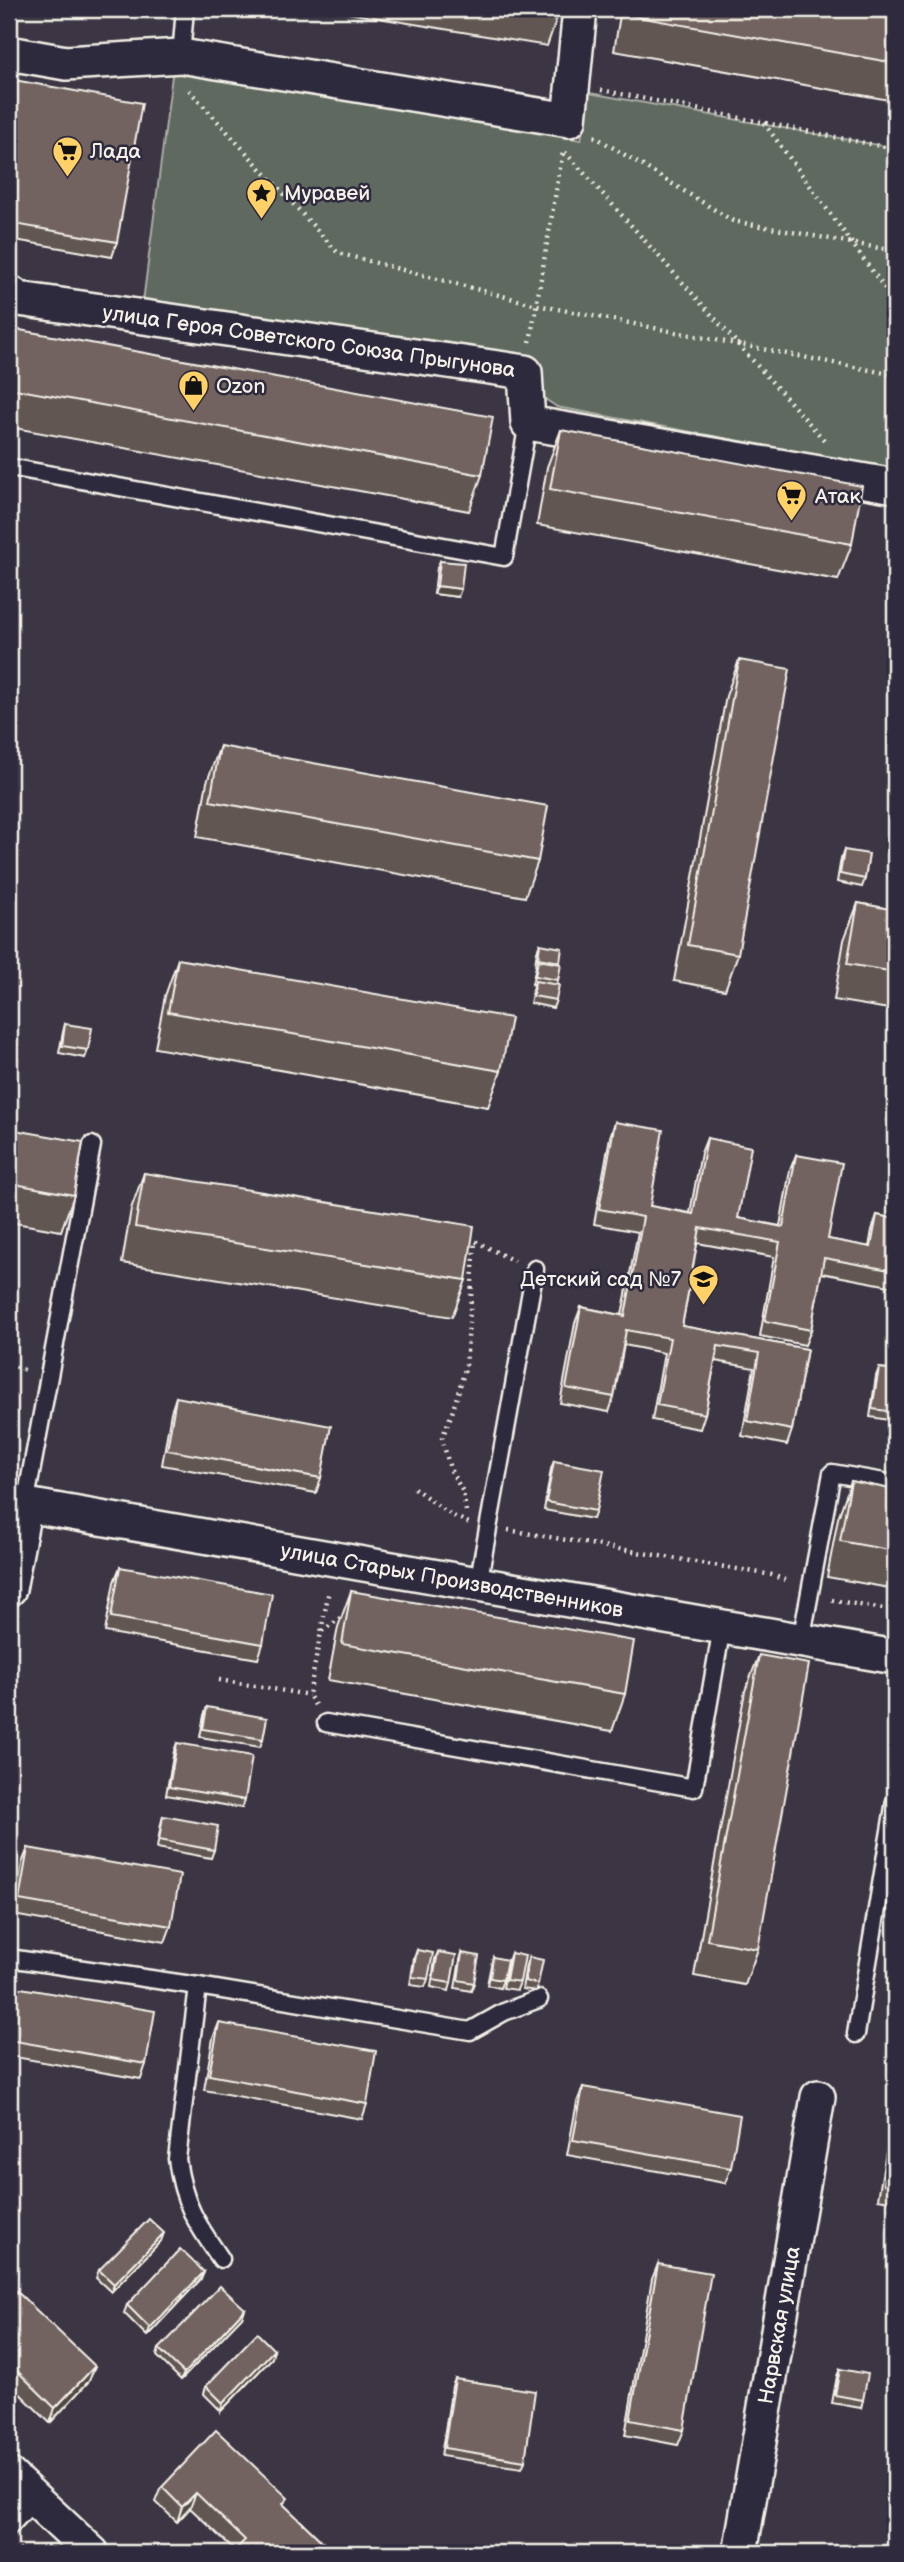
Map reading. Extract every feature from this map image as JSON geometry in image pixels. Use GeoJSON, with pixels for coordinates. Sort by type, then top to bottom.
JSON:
{"type":"FeatureCollection","features":[{"type":"Feature","properties":{"kind":"street"},"geometry":{"type":"LineString","coordinates":[[9,53],[66,63],[181,55],[566,135],[580,9]]}},
{"type":"Feature","properties":{"kind":"street","name":"улица Героя Советского Союза Прыгунова"},"geometry":{"type":"LineString","coordinates":[[9,292],[19,299],[525,372],[528,423]]}},
{"type":"Feature","properties":{"kind":"street"},"geometry":{"type":"LineString","coordinates":[[528,423],[895,486]]}},
{"type":"Feature","properties":{"kind":"street"},"geometry":{"type":"LineString","coordinates":[[9,1589],[17,1504]]}},
{"type":"Feature","properties":{"kind":"street","name":"улица Старых Производственников"},"geometry":{"type":"LineString","coordinates":[[17,1504],[895,1657]]}},
{"type":"Feature","properties":{"kind":"street","name":"Нарвская улица"},"geometry":{"type":"LineString","coordinates":[[740,2553],[818,2097]]}},
{"type":"Feature","properties":{"kind":"street"},"geometry":{"type":"LineString","coordinates":[[9,2475],[92,2553]]}},
{"type":"Feature","properties":{"kind":"lane"},"geometry":{"type":"LineString","coordinates":[[181,55],[185,9]]}},
{"type":"Feature","properties":{"kind":"lane"},"geometry":{"type":"LineString","coordinates":[[9,467],[504,557],[528,423]]}},
{"type":"Feature","properties":{"kind":"lane"},"geometry":{"type":"LineString","coordinates":[[17,1504],[92,1145]]}},
{"type":"Feature","properties":{"kind":"lane"},"geometry":{"type":"LineString","coordinates":[[478,1584],[535,1269]]}},
{"type":"Feature","properties":{"kind":"lane"},"geometry":{"type":"LineString","coordinates":[[801,1641],[832,1473],[895,1485]]}},
{"type":"Feature","properties":{"kind":"lane"},"geometry":{"type":"LineString","coordinates":[[326,1723],[694,1788],[722,1627]]}},
{"type":"Feature","properties":{"kind":"lane"},"geometry":{"type":"LineString","coordinates":[[856,2034],[895,1801]]}},
{"type":"Feature","properties":{"kind":"lane"},"geometry":{"type":"LineString","coordinates":[[9,1958],[470,2031],[504,2012],[539,1999]]}},
{"type":"Feature","properties":{"kind":"lane"},"geometry":{"type":"LineString","coordinates":[[198,1986],[177,2159],[180,2186],[193,2218],[221,2259]]}},
{"type":"Feature","properties":{"kind":"lane"},"geometry":{"type":"LineString","coordinates":[[9,2527],[35,2500]]}},
{"type":"Feature","properties":{"kind":"path"},"geometry":{"type":"LineString","coordinates":[[181,55],[189,90],[338,253],[537,305],[895,375]]}},
{"type":"Feature","properties":{"kind":"path"},"geometry":{"type":"LineString","coordinates":[[572,84],[895,149]]}},
{"type":"Feature","properties":{"kind":"path"},"geometry":{"type":"LineString","coordinates":[[764,123],[895,302]]}},
{"type":"Feature","properties":{"kind":"path"},"geometry":{"type":"LineString","coordinates":[[566,135],[733,222],[895,251]]}},
{"type":"Feature","properties":{"kind":"path"},"geometry":{"type":"LineString","coordinates":[[525,372],[566,135]]}},
{"type":"Feature","properties":{"kind":"path"},"geometry":{"type":"LineString","coordinates":[[566,135],[738,344],[861,480]]}},
{"type":"Feature","properties":{"kind":"path"},"geometry":{"type":"LineString","coordinates":[[468,1523],[463,1492],[450,1469],[442,1438],[466,1366],[475,1241],[535,1269]]}},
{"type":"Feature","properties":{"kind":"path"},"geometry":{"type":"LineString","coordinates":[[414,1488],[451,1515],[468,1523],[772,1575],[833,1600],[895,1611]]}},
{"type":"Feature","properties":{"kind":"path"},"geometry":{"type":"LineString","coordinates":[[326,1723],[309,1695],[329,1590]]}},
{"type":"Feature","properties":{"kind":"path"},"geometry":{"type":"LineString","coordinates":[[322,1631],[351,1611]]}},
{"type":"Feature","properties":{"kind":"path"},"geometry":{"type":"LineString","coordinates":[[219,1680],[309,1695]]}},
{"type":"Feature","properties":{"kind":"green space"},"geometry":{"type":"Polygon","coordinates":[[[173,68],[581,140],[589,93],[895,148],[895,470],[557,407],[545,399],[536,387],[143,302],[173,68]]]}},
{"type":"Feature","properties":{"kind":"building"},"geometry":{"type":"Polygon","coordinates":[[[628,9],[895,9],[895,63],[627,15],[628,9]]]}},
{"type":"Feature","properties":{"kind":"building","name":"Лада"},"geometry":{"type":"Polygon","coordinates":[[[14,80],[142,103],[117,242],[9,223],[9,109],[14,80]]]}},
{"type":"Feature","properties":{"kind":"building"},"geometry":{"type":"Polygon","coordinates":[[[9,328],[493,417],[482,475],[9,388],[9,328]]]}},
{"type":"Feature","properties":{"kind":"building"},"geometry":{"type":"Polygon","coordinates":[[[561,430],[862,486],[852,544],[550,489],[561,430]]]}},
{"type":"Feature","properties":{"kind":"building"},"geometry":{"type":"Polygon","coordinates":[[[440,561],[464,563],[461,589],[437,586],[440,561]]]}},
{"type":"Feature","properties":{"kind":"building"},"geometry":{"type":"Polygon","coordinates":[[[739,660],[790,669],[738,954],[688,945],[739,660]]]}},
{"type":"Feature","properties":{"kind":"building"},"geometry":{"type":"Polygon","coordinates":[[[220,746],[548,806],[538,861],[210,801],[220,746]]]}},
{"type":"Feature","properties":{"kind":"building"},"geometry":{"type":"Polygon","coordinates":[[[844,850],[869,854],[865,879],[840,874],[844,850]]]}},
{"type":"Feature","properties":{"kind":"building"},"geometry":{"type":"Polygon","coordinates":[[[858,903],[895,910],[895,972],[847,964],[858,903]]]}},
{"type":"Feature","properties":{"kind":"building"},"geometry":{"type":"Polygon","coordinates":[[[540,944],[562,948],[560,962],[538,958],[540,944]]]}},
{"type":"Feature","properties":{"kind":"building"},"geometry":{"type":"Polygon","coordinates":[[[178,959],[511,1018],[501,1071],[168,1012],[178,959]]]}},
{"type":"Feature","properties":{"kind":"building"},"geometry":{"type":"Polygon","coordinates":[[[538,960],[561,964],[558,980],[535,976],[538,960]]]}},
{"type":"Feature","properties":{"kind":"building"},"geometry":{"type":"Polygon","coordinates":[[[535,981],[559,985],[556,1000],[533,996],[535,981]]]}},
{"type":"Feature","properties":{"kind":"building"},"geometry":{"type":"Polygon","coordinates":[[[65,1024],[92,1028],[88,1050],[62,1046],[65,1024]]]}},
{"type":"Feature","properties":{"kind":"building"},"geometry":{"type":"Polygon","coordinates":[[[615,1122],[663,1130],[650,1206],[693,1214],[707,1138],[751,1147],[738,1218],[783,1227],[796,1155],[842,1163],[828,1239],[871,1247],[877,1215],[895,1219],[895,1271],[824,1258],[811,1330],[765,1321],[780,1242],[700,1228],[682,1326],[807,1349],[792,1430],[747,1421],[759,1353],[718,1346],[705,1414],[657,1405],[670,1338],[626,1330],[614,1397],[566,1388],[581,1307],[625,1316],[643,1217],[599,1209],[615,1122]]]}},
{"type":"Feature","properties":{"kind":"building"},"geometry":{"type":"Polygon","coordinates":[[[9,1129],[83,1142],[74,1195],[9,1183],[9,1129]]]}},
{"type":"Feature","properties":{"kind":"building"},"geometry":{"type":"Polygon","coordinates":[[[144,1173],[474,1226],[466,1280],[135,1227],[144,1173]]]}},
{"type":"Feature","properties":{"kind":"building"},"geometry":{"type":"Polygon","coordinates":[[[879,1368],[895,1370],[895,1412],[872,1409],[879,1368]]]}},
{"type":"Feature","properties":{"kind":"building"},"geometry":{"type":"Polygon","coordinates":[[[176,1397],[331,1426],[321,1478],[167,1450],[176,1397]]]}},
{"type":"Feature","properties":{"kind":"building"},"geometry":{"type":"Polygon","coordinates":[[[554,1461],[604,1470],[596,1511],[546,1502],[554,1461]]]}},
{"type":"Feature","properties":{"kind":"building"},"geometry":{"type":"Polygon","coordinates":[[[851,1481],[895,1490],[895,1551],[840,1541],[851,1481]]]}},
{"type":"Feature","properties":{"kind":"building"},"geometry":{"type":"Polygon","coordinates":[[[120,1567],[272,1594],[263,1644],[111,1617],[120,1567]]]}},
{"type":"Feature","properties":{"kind":"building"},"geometry":{"type":"Polygon","coordinates":[[[351,1591],[634,1641],[625,1694],[342,1644],[351,1591]]]}},
{"type":"Feature","properties":{"kind":"building"},"geometry":{"type":"Polygon","coordinates":[[[759,1655],[809,1664],[758,1949],[707,1940],[759,1655]]]}},
{"type":"Feature","properties":{"kind":"building"},"geometry":{"type":"Polygon","coordinates":[[[207,1707],[267,1718],[263,1739],[203,1729],[207,1707]]]}},
{"type":"Feature","properties":{"kind":"building"},"geometry":{"type":"Polygon","coordinates":[[[177,1743],[252,1756],[245,1800],[169,1787],[177,1743]]]}},
{"type":"Feature","properties":{"kind":"building"},"geometry":{"type":"Polygon","coordinates":[[[163,1816],[218,1826],[214,1850],[159,1840],[163,1816]]]}},
{"type":"Feature","properties":{"kind":"building"},"geometry":{"type":"Polygon","coordinates":[[[28,1848],[180,1875],[171,1926],[19,1900],[28,1848]]]}},
{"type":"Feature","properties":{"kind":"building"},"geometry":{"type":"Polygon","coordinates":[[[417,1950],[433,1953],[428,1979],[412,1977],[417,1950]]]}},
{"type":"Feature","properties":{"kind":"building"},"geometry":{"type":"Polygon","coordinates":[[[438,1952],[456,1955],[451,1983],[433,1980],[438,1952]]]}},
{"type":"Feature","properties":{"kind":"building"},"geometry":{"type":"Polygon","coordinates":[[[462,1953],[479,1956],[474,1983],[458,1980],[462,1953]]]}},
{"type":"Feature","properties":{"kind":"building"},"geometry":{"type":"Polygon","coordinates":[[[511,1953],[525,1956],[520,1982],[506,1980],[511,1953]]]}},
{"type":"Feature","properties":{"kind":"building"},"geometry":{"type":"Polygon","coordinates":[[[493,1957],[507,1960],[503,1980],[490,1978],[493,1957]]]}},
{"type":"Feature","properties":{"kind":"building"},"geometry":{"type":"Polygon","coordinates":[[[529,1957],[543,1960],[538,1984],[525,1981],[529,1957]]]}},
{"type":"Feature","properties":{"kind":"building"},"geometry":{"type":"Polygon","coordinates":[[[9,1986],[155,2011],[146,2064],[9,2040],[9,1986]]]}},
{"type":"Feature","properties":{"kind":"building"},"geometry":{"type":"Polygon","coordinates":[[[219,2023],[376,2051],[367,2104],[209,2075],[219,2023]]]}},
{"type":"Feature","properties":{"kind":"building"},"geometry":{"type":"Polygon","coordinates":[[[583,2087],[740,2115],[731,2168],[573,2140],[583,2087]]]}},
{"type":"Feature","properties":{"kind":"building"},"geometry":{"type":"Polygon","coordinates":[[[895,2131],[895,2186],[884,2184],[895,2131]]]}},
{"type":"Feature","properties":{"kind":"building"},"geometry":{"type":"Polygon","coordinates":[[[149,2219],[164,2233],[114,2284],[99,2270],[149,2219]]]}},
{"type":"Feature","properties":{"kind":"building"},"geometry":{"type":"Polygon","coordinates":[[[180,2249],[204,2272],[150,2328],[127,2305],[180,2249]]]}},
{"type":"Feature","properties":{"kind":"building"},"geometry":{"type":"Polygon","coordinates":[[[658,2264],[711,2273],[684,2430],[630,2420],[658,2264]]]}},
{"type":"Feature","properties":{"kind":"building"},"geometry":{"type":"Polygon","coordinates":[[[9,2284],[95,2366],[55,2408],[9,2363],[9,2284]]]}},
{"type":"Feature","properties":{"kind":"building"},"geometry":{"type":"Polygon","coordinates":[[[220,2286],[245,2309],[184,2373],[159,2349],[220,2286]]]}},
{"type":"Feature","properties":{"kind":"building"},"geometry":{"type":"Polygon","coordinates":[[[257,2333],[274,2350],[223,2403],[206,2386],[257,2333]]]}},
{"type":"Feature","properties":{"kind":"building"},"geometry":{"type":"Polygon","coordinates":[[[840,2369],[868,2374],[863,2400],[835,2395],[840,2369]]]}},
{"type":"Feature","properties":{"kind":"building"},"geometry":{"type":"Polygon","coordinates":[[[455,2379],[535,2391],[525,2461],[444,2448],[455,2379]]]}},
{"type":"Feature","properties":{"kind":"building"},"geometry":{"type":"Polygon","coordinates":[[[216,2430],[288,2498],[283,2504],[334,2553],[237,2553],[234,2551],[245,2540],[196,2493],[182,2507],[162,2487],[216,2430]]]}},
{"type":"Feature","properties":{"kind":"place","name":"Лада"},"geometry":{"type":"Point","coordinates":[67,178]}},
{"type":"Feature","properties":{"kind":"place","name":"Муравей"},"geometry":{"type":"Point","coordinates":[261,220]}},
{"type":"Feature","properties":{"kind":"place","name":"Ozon"},"geometry":{"type":"Point","coordinates":[193,413]}},
{"type":"Feature","properties":{"kind":"place","name":"Атак"},"geometry":{"type":"Point","coordinates":[792,523]}},
{"type":"Feature","properties":{"kind":"place","name":"Детский сад №7"},"geometry":{"type":"Point","coordinates":[704,1306]}}]}
